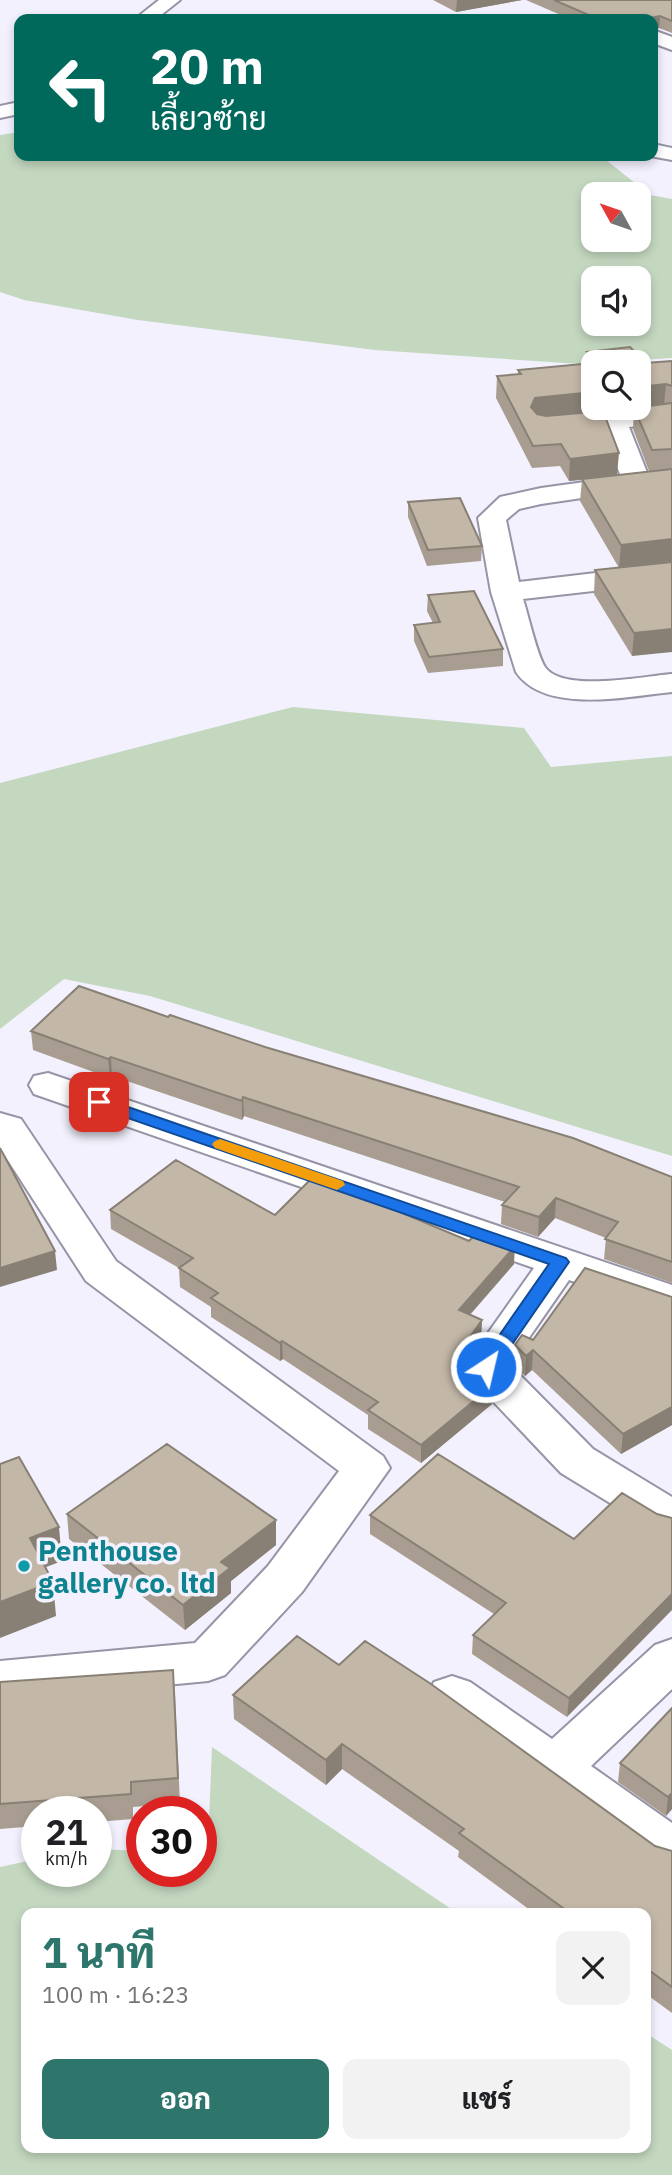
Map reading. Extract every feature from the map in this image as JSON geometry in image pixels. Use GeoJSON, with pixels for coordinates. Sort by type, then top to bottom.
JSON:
{"type":"FeatureCollection","features":[{"type":"Feature","properties":{"kind":"street"},"geometry":{"type":"LineString","coordinates":[[151,14],[171,0]]}},
{"type":"Feature","properties":{"kind":"street"},"geometry":{"type":"LineString","coordinates":[[658,28],[672,44]]}},
{"type":"Feature","properties":{"kind":"street"},"geometry":{"type":"LineString","coordinates":[[545,427],[664,416]]}},
{"type":"Feature","properties":{"kind":"street"},"geometry":{"type":"LineString","coordinates":[[613,421],[638,485]]}},
{"type":"Feature","properties":{"kind":"street"},"geometry":{"type":"LineString","coordinates":[[672,481],[609,486],[510,503],[492,518],[506,592],[531,672],[553,686],[586,691],[672,682]]}},
{"type":"Feature","properties":{"kind":"street"},"geometry":{"type":"LineString","coordinates":[[506,592],[672,573]]}},
{"type":"Feature","properties":{"kind":"street"},"geometry":{"type":"LineString","coordinates":[[48,1084],[672,1300]]}},
{"type":"Feature","properties":{"kind":"street"},"geometry":{"type":"LineString","coordinates":[[0,1126],[7,1128],[101,1270],[367,1468],[285,1578],[208,1661],[0,1681]]}},
{"type":"Feature","properties":{"kind":"street"},"geometry":{"type":"LineString","coordinates":[[560,1262],[486,1367],[577,1461],[672,1519]]}},
{"type":"Feature","properties":{"kind":"street"},"geometry":{"type":"LineString","coordinates":[[553,1770],[672,1659]]}},
{"type":"Feature","properties":{"kind":"street"},"geometry":{"type":"LineString","coordinates":[[452,1696],[672,1852]]}},
{"type":"Feature","properties":{"kind":"green space"},"geometry":{"type":"Polygon","coordinates":[[[14,133],[14,161],[607,161],[634,182],[581,182],[581,252],[651,252],[651,195],[672,199],[672,358],[651,359],[651,350],[581,350],[579,364],[375,350],[138,320],[24,300],[0,292],[0,135],[14,133]]]}},
{"type":"Feature","properties":{"kind":"green space"},"geometry":{"type":"Polygon","coordinates":[[[293,707],[524,728],[551,767],[672,756],[672,1156],[150,996],[64,979],[0,1029],[0,783],[293,707]]]}},
{"type":"Feature","properties":{"kind":"green space"},"geometry":{"type":"Polygon","coordinates":[[[212,1747],[450,1908],[21,1908],[21,2153],[651,2153],[651,2036],[672,2050],[672,2175],[0,2175],[0,1867],[21,1862],[21,1887],[112,1887],[112,1850],[126,1850],[126,1887],[217,1887],[217,1796],[210,1796],[212,1747]]]}},
{"type":"Feature","properties":{"kind":"building"},"geometry":{"type":"Polygon","coordinates":[[[554,0],[672,0],[672,21],[658,16],[658,14],[586,14],[554,0]]]}},
{"type":"Feature","properties":{"kind":"building"},"geometry":{"type":"Polygon","coordinates":[[[630,347],[633,350],[604,350],[630,347]]]}},
{"type":"Feature","properties":{"kind":"building"},"geometry":{"type":"Polygon","coordinates":[[[672,361],[672,386],[651,386],[651,363],[672,361]]]}},
{"type":"Feature","properties":{"kind":"building"},"geometry":{"type":"Polygon","coordinates":[[[581,364],[581,393],[535,398],[531,407],[537,414],[546,416],[581,413],[581,420],[606,420],[619,453],[570,459],[561,444],[533,446],[497,376],[521,374],[518,370],[581,364]]]}},
{"type":"Feature","properties":{"kind":"building"},"geometry":{"type":"Polygon","coordinates":[[[672,403],[672,449],[652,450],[639,420],[651,420],[651,406],[672,403]]]}},
{"type":"Feature","properties":{"kind":"building"},"geometry":{"type":"Polygon","coordinates":[[[672,469],[672,539],[621,545],[582,479],[672,469]]]}},
{"type":"Feature","properties":{"kind":"building"},"geometry":{"type":"Polygon","coordinates":[[[460,498],[482,546],[428,550],[408,502],[460,498]]]}},
{"type":"Feature","properties":{"kind":"building"},"geometry":{"type":"Polygon","coordinates":[[[672,562],[672,629],[634,633],[595,570],[672,562]]]}},
{"type":"Feature","properties":{"kind":"building"},"geometry":{"type":"Polygon","coordinates":[[[474,591],[503,649],[429,657],[414,625],[440,622],[428,595],[474,591]]]}},
{"type":"Feature","properties":{"kind":"building"},"geometry":{"type":"Polygon","coordinates":[[[79,986],[265,1047],[573,1138],[672,1177],[672,1262],[605,1239],[618,1222],[556,1198],[539,1217],[502,1205],[519,1187],[243,1097],[242,1101],[111,1057],[108,1059],[31,1031],[79,986]]]}},
{"type":"Feature","properties":{"kind":"building"},"geometry":{"type":"Polygon","coordinates":[[[0,1148],[55,1251],[0,1268],[0,1148]]]}},
{"type":"Feature","properties":{"kind":"building"},"geometry":{"type":"Polygon","coordinates":[[[176,1160],[275,1215],[314,1176],[469,1241],[478,1232],[515,1246],[459,1310],[482,1320],[462,1348],[470,1361],[493,1385],[421,1445],[368,1410],[378,1402],[211,1298],[218,1293],[179,1268],[193,1258],[110,1210],[176,1160]]]}},
{"type":"Feature","properties":{"kind":"building"},"geometry":{"type":"Polygon","coordinates":[[[585,1268],[672,1297],[672,1407],[623,1434],[533,1350],[526,1356],[515,1345],[522,1335],[533,1340],[585,1268]]]}},
{"type":"Feature","properties":{"kind":"building"},"geometry":{"type":"Polygon","coordinates":[[[167,1444],[276,1520],[221,1562],[230,1568],[183,1605],[67,1514],[167,1444]]]}},
{"type":"Feature","properties":{"kind":"building"},"geometry":{"type":"Polygon","coordinates":[[[438,1454],[574,1539],[622,1493],[657,1514],[672,1518],[672,1594],[569,1698],[473,1635],[506,1603],[370,1515],[438,1454]]]}},
{"type":"Feature","properties":{"kind":"building","name":"Penthouse gallery co. ltd"},"geometry":{"type":"Polygon","coordinates":[[[19,1457],[59,1527],[30,1538],[53,1582],[0,1602],[0,1464],[19,1457]]]}},
{"type":"Feature","properties":{"kind":"building"},"geometry":{"type":"Polygon","coordinates":[[[297,1636],[339,1665],[365,1641],[431,1684],[655,1846],[672,1851],[672,1987],[651,1972],[651,1908],[563,1908],[459,1833],[464,1829],[342,1744],[326,1760],[233,1695],[297,1636]]]}},
{"type":"Feature","properties":{"kind":"building"},"geometry":{"type":"Polygon","coordinates":[[[173,1670],[178,1778],[131,1782],[131,1794],[21,1796],[21,1802],[0,1804],[0,1682],[173,1670]]]}},
{"type":"Feature","properties":{"kind":"building"},"geometry":{"type":"Polygon","coordinates":[[[672,1708],[672,1793],[668,1797],[620,1763],[672,1708]]]}},
{"type":"Feature","properties":{"kind":"slow traffic"},"geometry":{"type":"LineString","coordinates":[[220,1144],[337,1185]]}},
{"type":"Feature","properties":{"kind":"place","name":"Penthouse gallery co. ltd"},"geometry":{"type":"Point","coordinates":[24,1566]}},
{"type":"Feature","properties":{"kind":"route"},"geometry":{"type":"LineString","coordinates":[[99,1102],[560,1262],[486,1367]]}}]}
